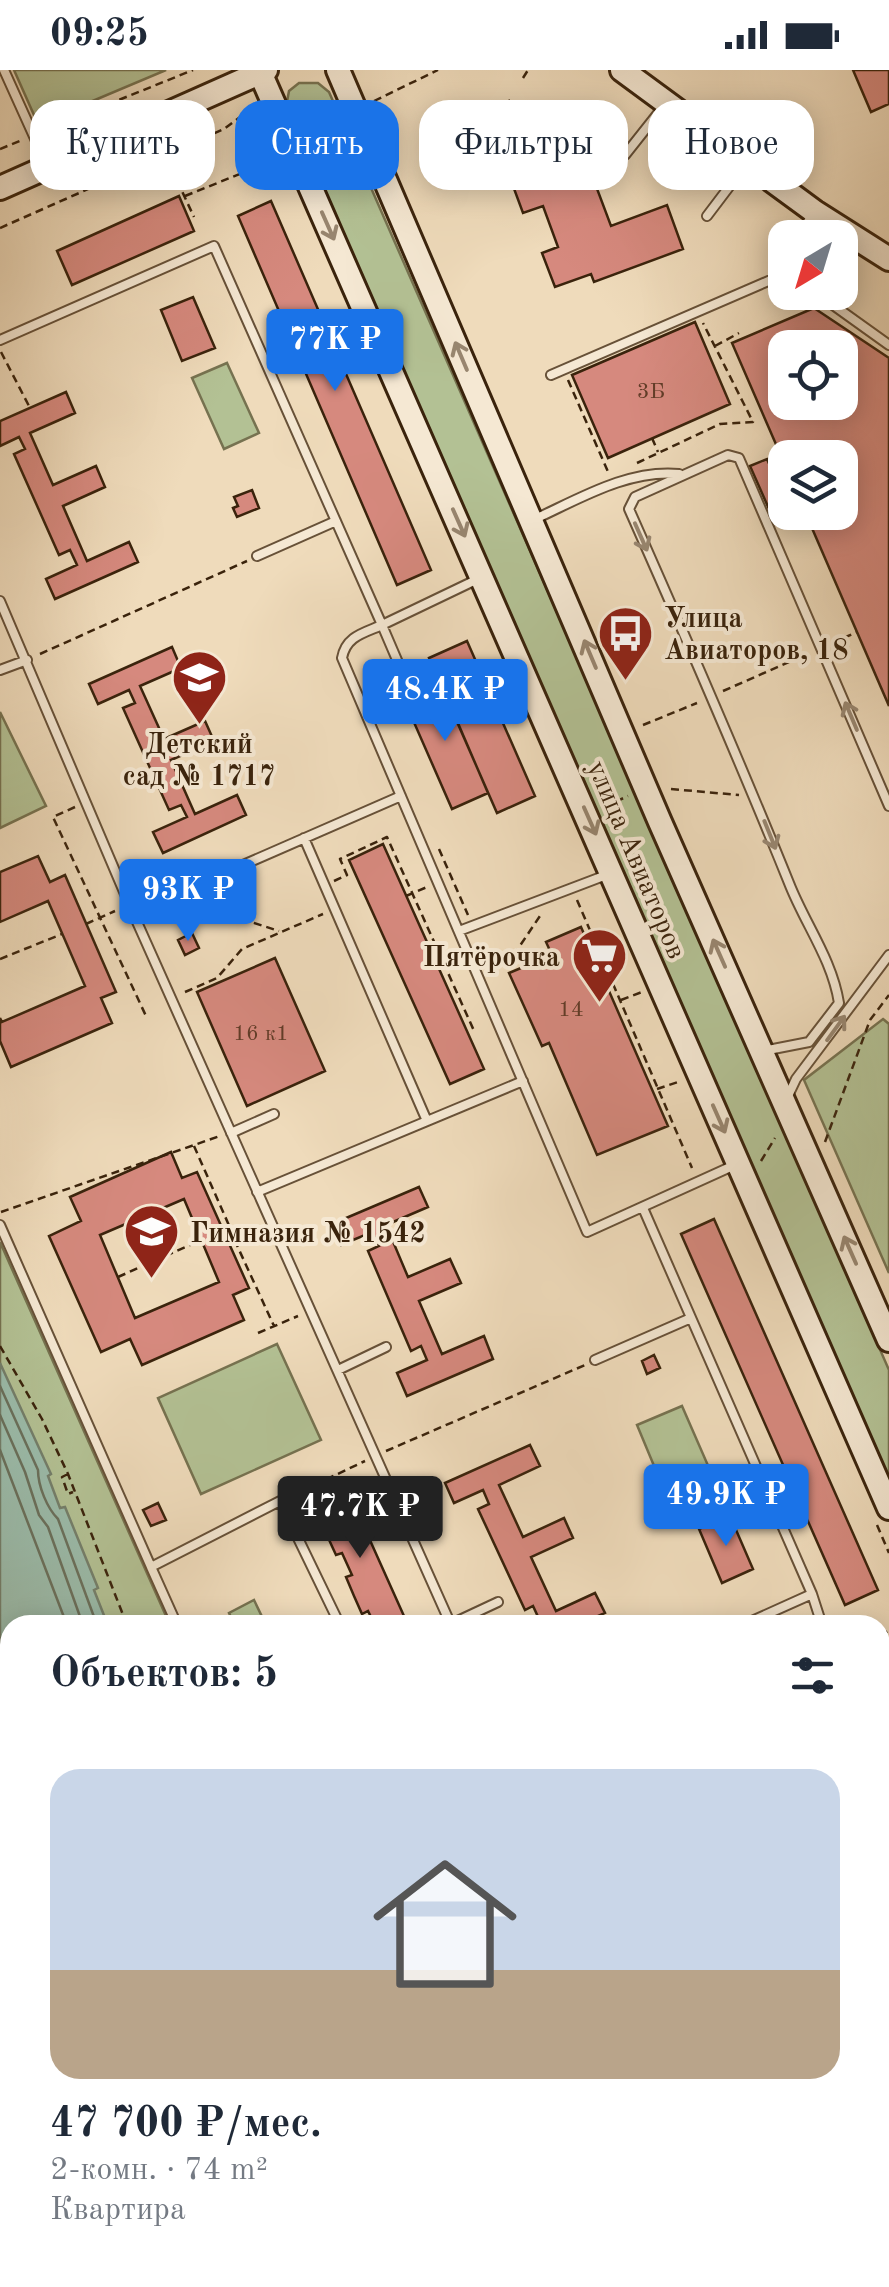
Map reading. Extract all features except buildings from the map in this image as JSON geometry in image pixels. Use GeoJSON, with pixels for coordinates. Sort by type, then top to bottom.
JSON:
{"type":"FeatureCollection","features":[{"type":"Feature","properties":{"kind":"street","name":"улица Авиаторов"},"geometry":{"type":"LineString","coordinates":[[338,70],[660,822],[889,1340]]}},
{"type":"Feature","properties":{"kind":"street"},"geometry":{"type":"LineString","coordinates":[[622,70],[661,100]]}},
{"type":"Feature","properties":{"kind":"street","name":"улица Авиаторов"},"geometry":{"type":"LineString","coordinates":[[262,71],[612,872],[748,1166],[889,1508]]}},
{"type":"Feature","properties":{"kind":"street"},"geometry":{"type":"LineString","coordinates":[[197,100],[262,71]]}},
{"type":"Feature","properties":{"kind":"street"},"geometry":{"type":"LineString","coordinates":[[0,188],[30,175]]}},
{"type":"Feature","properties":{"kind":"street"},"geometry":{"type":"LineString","coordinates":[[785,190],[889,259]]}},
{"type":"Feature","properties":{"kind":"lane"},"geometry":{"type":"LineString","coordinates":[[4,70],[30,128]]}},
{"type":"Feature","properties":{"kind":"lane"},"geometry":{"type":"LineString","coordinates":[[628,151],[648,126]]}},
{"type":"Feature","properties":{"kind":"lane"},"geometry":{"type":"LineString","coordinates":[[707,216],[727,190]]}},
{"type":"Feature","properties":{"kind":"lane"},"geometry":{"type":"LineString","coordinates":[[810,220],[815,212]]}},
{"type":"Feature","properties":{"kind":"lane"},"geometry":{"type":"LineString","coordinates":[[0,340],[214,246],[400,668]]}},
{"type":"Feature","properties":{"kind":"lane"},"geometry":{"type":"LineString","coordinates":[[551,375],[768,280]]}},
{"type":"Feature","properties":{"kind":"lane"},"geometry":{"type":"LineString","coordinates":[[840,310],[889,345]]}},
{"type":"Feature","properties":{"kind":"lane"},"geometry":{"type":"LineString","coordinates":[[763,1051],[809,1042],[839,1004],[836,984],[792,892],[712,696],[629,509],[635,498],[728,454],[738,458],[889,806]]}},
{"type":"Feature","properties":{"kind":"lane"},"geometry":{"type":"LineString","coordinates":[[532,520],[622,481],[653,472],[684,474]]}},
{"type":"Feature","properties":{"kind":"lane"},"geometry":{"type":"LineString","coordinates":[[257,556],[336,521]]}},
{"type":"Feature","properties":{"kind":"lane"},"geometry":{"type":"LineString","coordinates":[[482,577],[350,640],[342,658],[587,1232],[748,1166]]}},
{"type":"Feature","properties":{"kind":"lane"},"geometry":{"type":"LineString","coordinates":[[0,601],[131,909],[447,1615]]}},
{"type":"Feature","properties":{"kind":"lane"},"geometry":{"type":"LineString","coordinates":[[0,670],[27,660]]}},
{"type":"Feature","properties":{"kind":"lane"},"geometry":{"type":"LineString","coordinates":[[131,909],[172,896],[401,796]]}},
{"type":"Feature","properties":{"kind":"lane"},"geometry":{"type":"LineString","coordinates":[[304,838],[427,1121]]}},
{"type":"Feature","properties":{"kind":"lane"},"geometry":{"type":"LineString","coordinates":[[458,930],[612,872]]}},
{"type":"Feature","properties":{"kind":"lane"},"geometry":{"type":"LineString","coordinates":[[784,1102],[796,1080],[889,955]]}},
{"type":"Feature","properties":{"kind":"lane"},"geometry":{"type":"LineString","coordinates":[[258,1192],[523,1082]]}},
{"type":"Feature","properties":{"kind":"lane"},"geometry":{"type":"LineString","coordinates":[[231,1133],[274,1114]]}},
{"type":"Feature","properties":{"kind":"lane"},"geometry":{"type":"LineString","coordinates":[[643,1208],[819,1615]]}},
{"type":"Feature","properties":{"kind":"lane"},"geometry":{"type":"LineString","coordinates":[[0,1226],[173,1615]]}},
{"type":"Feature","properties":{"kind":"lane"},"geometry":{"type":"LineString","coordinates":[[596,1360],[692,1318]]}},
{"type":"Feature","properties":{"kind":"lane"},"geometry":{"type":"LineString","coordinates":[[338,1370],[386,1348]]}},
{"type":"Feature","properties":{"kind":"lane"},"geometry":{"type":"LineString","coordinates":[[151,1566],[280,1501],[335,1615]]}},
{"type":"Feature","properties":{"kind":"lane"},"geometry":{"type":"LineString","coordinates":[[765,1615],[812,1594]]}},
{"type":"Feature","properties":{"kind":"lane"},"geometry":{"type":"LineString","coordinates":[[471,1615],[498,1602]]}},
{"type":"Feature","properties":{"kind":"path"},"geometry":{"type":"LineString","coordinates":[[119,100],[193,70]]}},
{"type":"Feature","properties":{"kind":"path"},"geometry":{"type":"LineString","coordinates":[[376,100],[438,70]]}},
{"type":"Feature","properties":{"kind":"path"},"geometry":{"type":"LineString","coordinates":[[523,78],[525,71]]}},
{"type":"Feature","properties":{"kind":"path"},"geometry":{"type":"LineString","coordinates":[[0,149],[30,136]]}},
{"type":"Feature","properties":{"kind":"path"},"geometry":{"type":"LineString","coordinates":[[185,196],[235,176]]}},
{"type":"Feature","properties":{"kind":"path"},"geometry":{"type":"LineString","coordinates":[[0,228],[86,190]]}},
{"type":"Feature","properties":{"kind":"path"},"geometry":{"type":"LineString","coordinates":[[182,190],[194,218]]}},
{"type":"Feature","properties":{"kind":"path"},"geometry":{"type":"LineString","coordinates":[[626,468],[720,424],[754,422],[698,312]]}},
{"type":"Feature","properties":{"kind":"path"},"geometry":{"type":"LineString","coordinates":[[714,346],[739,334]]}},
{"type":"Feature","properties":{"kind":"path"},"geometry":{"type":"LineString","coordinates":[[0,349],[30,408]]}},
{"type":"Feature","properties":{"kind":"path"},"geometry":{"type":"LineString","coordinates":[[564,370],[610,476]]}},
{"type":"Feature","properties":{"kind":"path"},"geometry":{"type":"LineString","coordinates":[[652,438],[659,453]]}},
{"type":"Feature","properties":{"kind":"path"},"geometry":{"type":"LineString","coordinates":[[27,660],[257,556]]}},
{"type":"Feature","properties":{"kind":"path"},"geometry":{"type":"LineString","coordinates":[[643,726],[857,632]]}},
{"type":"Feature","properties":{"kind":"path"},"geometry":{"type":"LineString","coordinates":[[671,789],[743,795]]}},
{"type":"Feature","properties":{"kind":"path"},"geometry":{"type":"LineString","coordinates":[[598,810],[634,794]]}},
{"type":"Feature","properties":{"kind":"path"},"geometry":{"type":"LineString","coordinates":[[77,806],[54,817],[146,1016]]}},
{"type":"Feature","properties":{"kind":"path"},"geometry":{"type":"LineString","coordinates":[[325,885],[347,875],[340,858],[387,837],[475,1032]]}},
{"type":"Feature","properties":{"kind":"path"},"geometry":{"type":"LineString","coordinates":[[436,842],[472,926]]}},
{"type":"Feature","properties":{"kind":"path"},"geometry":{"type":"LineString","coordinates":[[586,892],[575,896],[692,1170]]}},
{"type":"Feature","properties":{"kind":"path"},"geometry":{"type":"LineString","coordinates":[[172,896],[281,931]]}},
{"type":"Feature","properties":{"kind":"path"},"geometry":{"type":"LineString","coordinates":[[476,971],[513,956],[546,908],[529,915]]}},
{"type":"Feature","properties":{"kind":"path"},"geometry":{"type":"LineString","coordinates":[[86,924],[131,909]]}},
{"type":"Feature","properties":{"kind":"path"},"geometry":{"type":"LineString","coordinates":[[179,995],[217,978],[242,949],[335,909]]}},
{"type":"Feature","properties":{"kind":"path"},"geometry":{"type":"LineString","coordinates":[[0,959],[62,934]]}},
{"type":"Feature","properties":{"kind":"path"},"geometry":{"type":"LineString","coordinates":[[619,1000],[643,992]]}},
{"type":"Feature","properties":{"kind":"path"},"geometry":{"type":"LineString","coordinates":[[824,1144],[870,1020],[889,996]]}},
{"type":"Feature","properties":{"kind":"path"},"geometry":{"type":"LineString","coordinates":[[657,1089],[684,1080]]}},
{"type":"Feature","properties":{"kind":"path"},"geometry":{"type":"LineString","coordinates":[[748,1166],[780,1128]]}},
{"type":"Feature","properties":{"kind":"path"},"geometry":{"type":"LineString","coordinates":[[0,1212],[231,1133]]}},
{"type":"Feature","properties":{"kind":"path"},"geometry":{"type":"LineString","coordinates":[[194,1144],[274,1326]]}},
{"type":"Feature","properties":{"kind":"path"},"geometry":{"type":"LineString","coordinates":[[236,1240],[272,1224]]}},
{"type":"Feature","properties":{"kind":"path"},"geometry":{"type":"LineString","coordinates":[[223,1230],[230,1228]]}},
{"type":"Feature","properties":{"kind":"path"},"geometry":{"type":"LineString","coordinates":[[118,1277],[201,1240]]}},
{"type":"Feature","properties":{"kind":"path"},"geometry":{"type":"LineString","coordinates":[[258,1333],[311,1310]]}},
{"type":"Feature","properties":{"kind":"path"},"geometry":{"type":"LineString","coordinates":[[0,1346],[68,1474],[123,1615]]}},
{"type":"Feature","properties":{"kind":"path"},"geometry":{"type":"LineString","coordinates":[[280,1501],[596,1360]]}},
{"type":"Feature","properties":{"kind":"path"},"geometry":{"type":"LineString","coordinates":[[111,1602],[117,1600]]}},
{"type":"Feature","properties":{"kind":"shaded area"},"geometry":{"type":"Polygon","coordinates":[[[14,70],[166,70],[95,100],[30,100],[30,106],[14,70]]]}},
{"type":"Feature","properties":{"kind":"shaded area"},"geometry":{"type":"Polygon","coordinates":[[[299,83],[318,83],[333,100],[287,100],[289,91],[299,83]]]}},
{"type":"Feature","properties":{"kind":"shaded area"},"geometry":{"type":"Polygon","coordinates":[[[322,190],[372,190],[889,1370],[889,1484],[322,190]]]}},
{"type":"Feature","properties":{"kind":"shaded area"},"geometry":{"type":"Polygon","coordinates":[[[227,363],[259,433],[224,449],[192,378],[227,363]]]}},
{"type":"Feature","properties":{"kind":"shaded area"},"geometry":{"type":"Polygon","coordinates":[[[0,712],[46,806],[0,828],[0,712]]]}},
{"type":"Feature","properties":{"kind":"shaded area"},"geometry":{"type":"Polygon","coordinates":[[[883,1019],[889,1024],[889,1273],[804,1080],[883,1019]]]}},
{"type":"Feature","properties":{"kind":"shaded area"},"geometry":{"type":"Polygon","coordinates":[[[0,1242],[166,1615],[0,1615],[0,1242]]]}},
{"type":"Feature","properties":{"kind":"shaded area"},"geometry":{"type":"Polygon","coordinates":[[[277,1344],[321,1440],[201,1494],[158,1398],[277,1344]]]}},
{"type":"Feature","properties":{"kind":"shaded area"},"geometry":{"type":"Polygon","coordinates":[[[682,1406],[713,1477],[667,1497],[637,1425],[682,1406]]]}},
{"type":"Feature","properties":{"kind":"shaded area"},"geometry":{"type":"Polygon","coordinates":[[[254,1600],[261,1615],[230,1615],[254,1600]]]}},
{"type":"Feature","properties":{"kind":"water"},"geometry":{"type":"Polygon","coordinates":[[[0,1363],[51,1474],[48,1476],[60,1508],[65,1507],[98,1588],[94,1590],[104,1615],[0,1615],[0,1363]]]}},
{"type":"Feature","properties":{"kind":"place","name":"Улица Авиаторов, 18"},"geometry":{"type":"Point","coordinates":[625,682]}},
{"type":"Feature","properties":{"kind":"place","name":"Детский сад № 1717"},"geometry":{"type":"Point","coordinates":[199,726]}},
{"type":"Feature","properties":{"kind":"place","name":"Пятёрочка"},"geometry":{"type":"Point","coordinates":[599,1005]}},
{"type":"Feature","properties":{"kind":"place","name":"Гимназия № 1542"},"geometry":{"type":"Point","coordinates":[151,1281]}}]}
